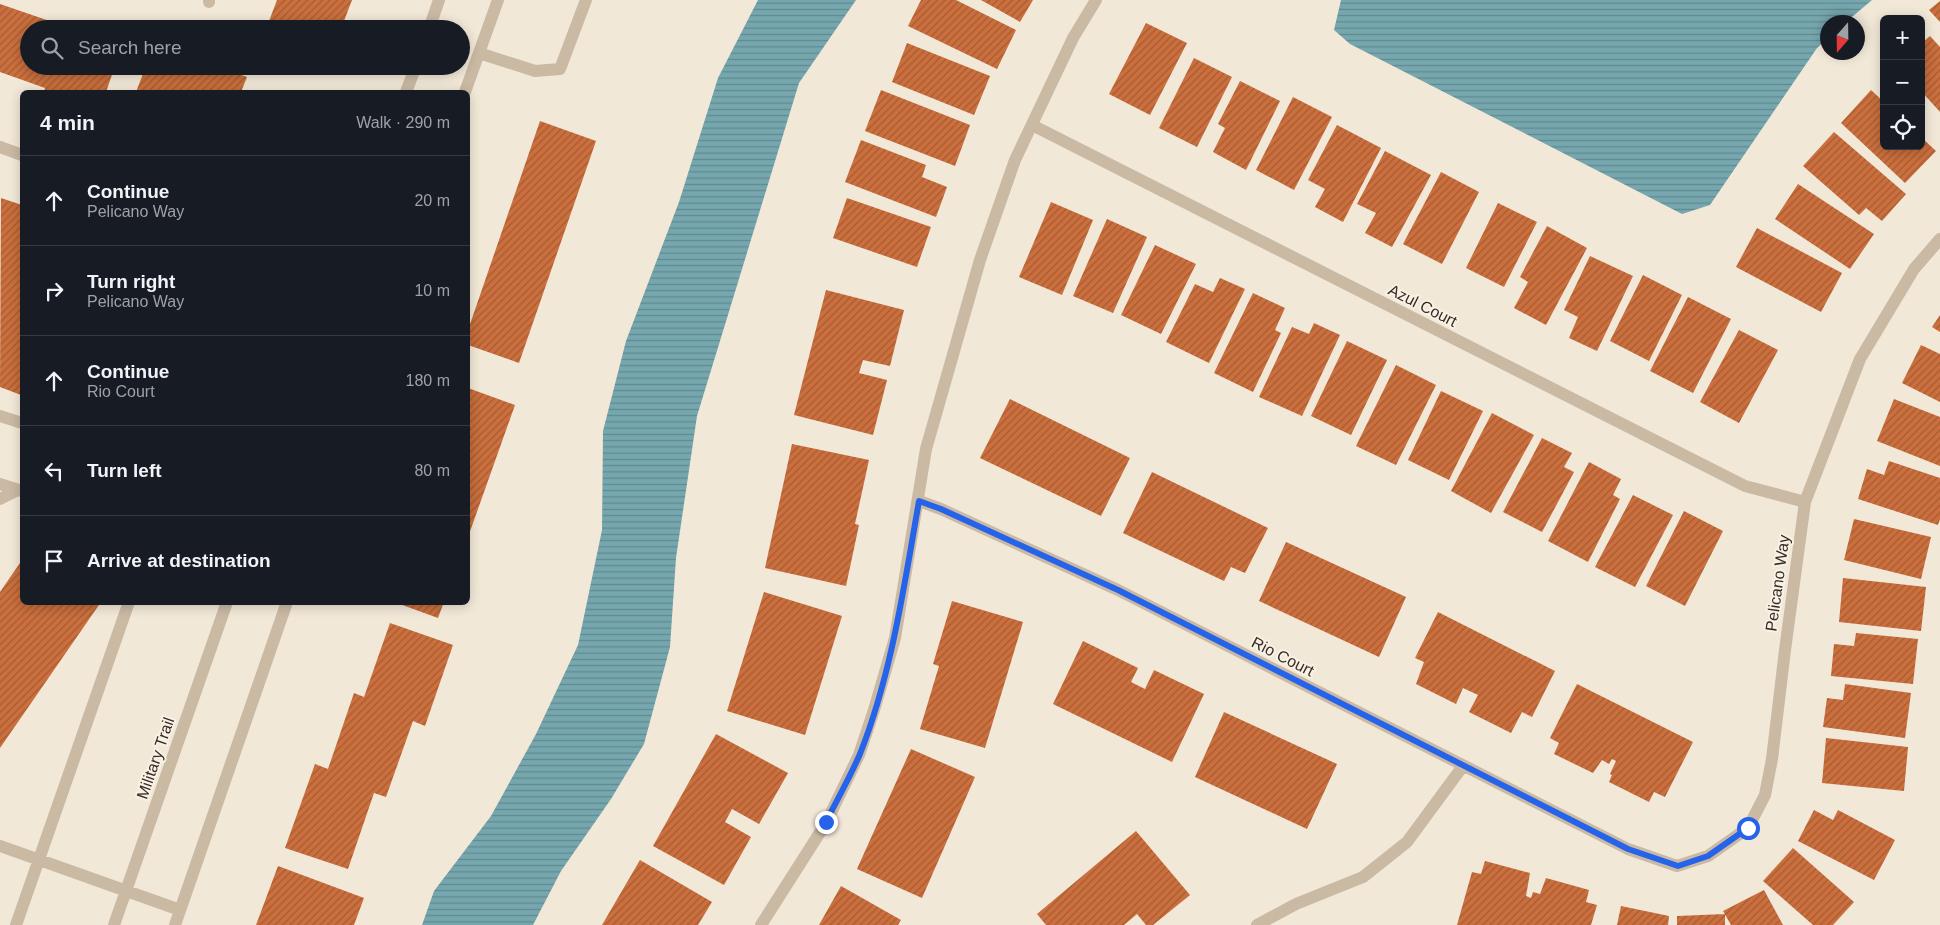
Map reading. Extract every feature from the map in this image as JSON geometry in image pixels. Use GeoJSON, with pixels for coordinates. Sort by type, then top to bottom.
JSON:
{"type":"FeatureCollection","features":[{"type":"Feature","properties":{"kind":"street"},"geometry":{"type":"LineString","coordinates":[[432,20],[439,0]]}},
{"type":"Feature","properties":{"kind":"street"},"geometry":{"type":"LineString","coordinates":[[466,90],[498,0]]}},
{"type":"Feature","properties":{"kind":"street"},"geometry":{"type":"LineString","coordinates":[[479,53],[535,72],[560,69],[586,0]]}},
{"type":"Feature","properties":{"kind":"street"},"geometry":{"type":"LineString","coordinates":[[761,925],[826,822],[859,755],[895,638],[919,501],[926,449],[980,260],[1015,160],[1073,38],[1096,0]]}},
{"type":"Feature","properties":{"kind":"street"},"geometry":{"type":"LineString","coordinates":[[407,90],[413,75]]}},
{"type":"Feature","properties":{"kind":"street","name":"Azul Court"},"geometry":{"type":"LineString","coordinates":[[1032,124],[1745,486],[1805,502]]}},
{"type":"Feature","properties":{"kind":"street"},"geometry":{"type":"LineString","coordinates":[[0,147],[20,154]]}},
{"type":"Feature","properties":{"kind":"street","name":"Pelicano Way"},"geometry":{"type":"LineString","coordinates":[[1628,849],[1678,866],[1708,856],[1748,828],[1765,795],[1772,759],[1784,650],[1805,502],[1860,359],[1914,269],[1940,239]]}},
{"type":"Feature","properties":{"kind":"street"},"geometry":{"type":"LineString","coordinates":[[0,416],[20,423]]}},
{"type":"Feature","properties":{"kind":"street"},"geometry":{"type":"LineString","coordinates":[[0,484],[20,490]]}},
{"type":"Feature","properties":{"kind":"street"},"geometry":{"type":"LineString","coordinates":[[0,499],[20,490]]}},
{"type":"Feature","properties":{"kind":"street","name":"Rio Court"},"geometry":{"type":"LineString","coordinates":[[919,501],[941,509],[1118,590],[1628,849]]}},
{"type":"Feature","properties":{"kind":"street"},"geometry":{"type":"LineString","coordinates":[[16,925],[128,605]]}},
{"type":"Feature","properties":{"kind":"street","name":"Military Trail"},"geometry":{"type":"LineString","coordinates":[[114,925],[226,605]]}},
{"type":"Feature","properties":{"kind":"street"},"geometry":{"type":"LineString","coordinates":[[175,925],[286,605]]}},
{"type":"Feature","properties":{"kind":"street"},"geometry":{"type":"LineString","coordinates":[[1257,925],[1296,904],[1363,877],[1406,842],[1463,766]]}},
{"type":"Feature","properties":{"kind":"street"},"geometry":{"type":"LineString","coordinates":[[0,846],[180,910]]}},
{"type":"Feature","properties":{"kind":"water"},"geometry":{"type":"Polygon","coordinates":[[[758,0],[856,0],[799,83],[697,416],[676,558],[670,647],[644,744],[611,799],[561,871],[533,925],[422,925],[434,891],[491,816],[536,734],[578,645],[602,530],[603,431],[626,341],[679,202],[718,78],[758,0]]]}},
{"type":"Feature","properties":{"kind":"water"},"geometry":{"type":"Polygon","coordinates":[[[1341,0],[1872,0],[1854,15],[1820,15],[1820,45],[1710,205],[1682,214],[1350,44],[1334,30],[1341,0]]]}},
{"type":"Feature","properties":{"kind":"building"},"geometry":{"type":"Polygon","coordinates":[[[277,0],[352,0],[344,20],[269,20],[277,0]]]}},
{"type":"Feature","properties":{"kind":"building"},"geometry":{"type":"Polygon","coordinates":[[[921,0],[956,0],[1016,30],[997,69],[908,26],[921,0]]]}},
{"type":"Feature","properties":{"kind":"building"},"geometry":{"type":"Polygon","coordinates":[[[981,0],[1033,0],[1020,22],[981,0]]]}},
{"type":"Feature","properties":{"kind":"building"},"geometry":{"type":"Polygon","coordinates":[[[1940,1],[1940,22],[1929,10],[1940,1]]]}},
{"type":"Feature","properties":{"kind":"building"},"geometry":{"type":"Polygon","coordinates":[[[0,4],[47,20],[20,20],[20,75],[112,75],[107,90],[44,90],[45,88],[0,72],[0,4]]]}},
{"type":"Feature","properties":{"kind":"building"},"geometry":{"type":"Polygon","coordinates":[[[1146,23],[1187,43],[1150,115],[1109,94],[1146,23]]]}},
{"type":"Feature","properties":{"kind":"building"},"geometry":{"type":"Polygon","coordinates":[[[1930,36],[1940,47],[1940,112],[1925,95],[1925,40],[1930,36]]]}},
{"type":"Feature","properties":{"kind":"building"},"geometry":{"type":"Polygon","coordinates":[[[907,43],[990,76],[974,115],[892,82],[907,43]]]}},
{"type":"Feature","properties":{"kind":"building"},"geometry":{"type":"Polygon","coordinates":[[[1194,58],[1232,77],[1197,147],[1159,128],[1194,58]]]}},
{"type":"Feature","properties":{"kind":"building"},"geometry":{"type":"Polygon","coordinates":[[[143,75],[242,75],[247,77],[242,90],[137,90],[143,75]]]}},
{"type":"Feature","properties":{"kind":"building"},"geometry":{"type":"Polygon","coordinates":[[[1240,81],[1280,101],[1246,170],[1213,152],[1225,128],[1218,124],[1240,81]]]}},
{"type":"Feature","properties":{"kind":"building"},"geometry":{"type":"Polygon","coordinates":[[[881,90],[970,125],[955,166],[865,131],[881,90]]]}},
{"type":"Feature","properties":{"kind":"building"},"geometry":{"type":"Polygon","coordinates":[[[1871,90],[1880,98],[1880,150],[1925,150],[1925,141],[1936,151],[1905,183],[1841,123],[1871,90]]]}},
{"type":"Feature","properties":{"kind":"building"},"geometry":{"type":"Polygon","coordinates":[[[1293,97],[1332,117],[1294,190],[1256,170],[1293,97]]]}},
{"type":"Feature","properties":{"kind":"building"},"geometry":{"type":"Polygon","coordinates":[[[540,121],[596,141],[519,363],[470,346],[470,324],[540,121]]]}},
{"type":"Feature","properties":{"kind":"building"},"geometry":{"type":"Polygon","coordinates":[[[1337,125],[1381,148],[1343,222],[1315,207],[1325,189],[1308,180],[1337,125]]]}},
{"type":"Feature","properties":{"kind":"building"},"geometry":{"type":"Polygon","coordinates":[[[1834,132],[1906,194],[1882,221],[1866,208],[1859,215],[1803,166],[1834,132]]]}},
{"type":"Feature","properties":{"kind":"building"},"geometry":{"type":"Polygon","coordinates":[[[861,140],[926,165],[922,177],[947,187],[936,217],[845,182],[861,140]]]}},
{"type":"Feature","properties":{"kind":"building"},"geometry":{"type":"Polygon","coordinates":[[[1385,151],[1431,175],[1392,247],[1365,233],[1376,213],[1357,204],[1385,151]]]}},
{"type":"Feature","properties":{"kind":"building"},"geometry":{"type":"Polygon","coordinates":[[[1441,172],[1479,192],[1442,264],[1403,244],[1441,172]]]}},
{"type":"Feature","properties":{"kind":"building"},"geometry":{"type":"Polygon","coordinates":[[[1798,184],[1874,234],[1850,269],[1775,219],[1798,184]]]}},
{"type":"Feature","properties":{"kind":"building"},"geometry":{"type":"Polygon","coordinates":[[[1,198],[20,204],[20,395],[0,387],[1,198]]]}},
{"type":"Feature","properties":{"kind":"building"},"geometry":{"type":"Polygon","coordinates":[[[847,198],[931,227],[917,267],[833,238],[847,198]]]}},
{"type":"Feature","properties":{"kind":"building"},"geometry":{"type":"Polygon","coordinates":[[[1051,202],[1093,220],[1062,295],[1019,277],[1051,202]]]}},
{"type":"Feature","properties":{"kind":"building"},"geometry":{"type":"Polygon","coordinates":[[[1498,203],[1537,222],[1504,287],[1466,268],[1498,203]]]}},
{"type":"Feature","properties":{"kind":"building"},"geometry":{"type":"Polygon","coordinates":[[[1107,219],[1147,237],[1113,313],[1073,296],[1107,219]]]}},
{"type":"Feature","properties":{"kind":"building"},"geometry":{"type":"Polygon","coordinates":[[[1547,226],[1587,248],[1546,325],[1514,308],[1528,282],[1520,277],[1547,226]]]}},
{"type":"Feature","properties":{"kind":"building"},"geometry":{"type":"Polygon","coordinates":[[[1757,228],[1842,273],[1821,312],[1736,267],[1757,228]]]}},
{"type":"Feature","properties":{"kind":"building"},"geometry":{"type":"Polygon","coordinates":[[[1155,245],[1196,264],[1161,334],[1121,315],[1155,245]]]}},
{"type":"Feature","properties":{"kind":"building"},"geometry":{"type":"Polygon","coordinates":[[[1590,256],[1633,276],[1597,351],[1569,338],[1578,317],[1564,310],[1590,256]]]}},
{"type":"Feature","properties":{"kind":"building"},"geometry":{"type":"Polygon","coordinates":[[[1643,275],[1682,295],[1649,361],[1610,341],[1643,275]]]}},
{"type":"Feature","properties":{"kind":"building"},"geometry":{"type":"Polygon","coordinates":[[[1220,278],[1245,289],[1209,363],[1166,342],[1195,284],[1213,292],[1220,278]]]}},
{"type":"Feature","properties":{"kind":"building"},"geometry":{"type":"Polygon","coordinates":[[[826,290],[904,310],[890,366],[863,360],[859,373],[887,380],[873,435],[794,415],[826,290]]]}},
{"type":"Feature","properties":{"kind":"building"},"geometry":{"type":"Polygon","coordinates":[[[1253,293],[1285,308],[1275,330],[1281,333],[1253,392],[1214,373],[1253,293]]]}},
{"type":"Feature","properties":{"kind":"building"},"geometry":{"type":"Polygon","coordinates":[[[1688,297],[1731,319],[1693,393],[1650,371],[1688,297]]]}},
{"type":"Feature","properties":{"kind":"building"},"geometry":{"type":"Polygon","coordinates":[[[1940,315],[1940,332],[1932,327],[1940,315]]]}},
{"type":"Feature","properties":{"kind":"building"},"geometry":{"type":"Polygon","coordinates":[[[1314,323],[1340,335],[1302,416],[1259,397],[1292,327],[1309,334],[1314,323]]]}},
{"type":"Feature","properties":{"kind":"building"},"geometry":{"type":"Polygon","coordinates":[[[1739,330],[1778,350],[1739,423],[1700,402],[1739,330]]]}},
{"type":"Feature","properties":{"kind":"building"},"geometry":{"type":"Polygon","coordinates":[[[1347,341],[1387,360],[1351,435],[1311,416],[1347,341]]]}},
{"type":"Feature","properties":{"kind":"building"},"geometry":{"type":"Polygon","coordinates":[[[1921,345],[1940,354],[1940,402],[1902,383],[1921,345]]]}},
{"type":"Feature","properties":{"kind":"building"},"geometry":{"type":"Polygon","coordinates":[[[1396,365],[1436,385],[1396,465],[1356,446],[1396,365]]]}},
{"type":"Feature","properties":{"kind":"building"},"geometry":{"type":"Polygon","coordinates":[[[470,389],[515,405],[470,531],[470,389]]]}},
{"type":"Feature","properties":{"kind":"building"},"geometry":{"type":"Polygon","coordinates":[[[1441,391],[1483,411],[1449,480],[1408,460],[1441,391]]]}},
{"type":"Feature","properties":{"kind":"building"},"geometry":{"type":"Polygon","coordinates":[[[1010,399],[1130,458],[1101,516],[980,458],[1010,399]]]}},
{"type":"Feature","properties":{"kind":"building"},"geometry":{"type":"Polygon","coordinates":[[[1894,399],[1940,417],[1940,466],[1877,441],[1894,399]]]}},
{"type":"Feature","properties":{"kind":"building"},"geometry":{"type":"Polygon","coordinates":[[[1492,413],[1534,435],[1491,513],[1451,491],[1492,413]]]}},
{"type":"Feature","properties":{"kind":"building"},"geometry":{"type":"Polygon","coordinates":[[[1542,438],[1572,453],[1564,467],[1574,472],[1542,532],[1503,512],[1542,438]]]}},
{"type":"Feature","properties":{"kind":"building"},"geometry":{"type":"Polygon","coordinates":[[[792,444],[869,460],[855,524],[859,525],[846,586],[765,568],[792,444]]]}},
{"type":"Feature","properties":{"kind":"building"},"geometry":{"type":"Polygon","coordinates":[[[1889,461],[1940,478],[1940,519],[1938,525],[1858,499],[1867,469],[1884,475],[1889,461]]]}},
{"type":"Feature","properties":{"kind":"building"},"geometry":{"type":"Polygon","coordinates":[[[1589,462],[1621,479],[1613,495],[1620,499],[1588,562],[1548,541],[1589,462]]]}},
{"type":"Feature","properties":{"kind":"building"},"geometry":{"type":"Polygon","coordinates":[[[1152,472],[1268,528],[1245,573],[1231,567],[1224,581],[1123,533],[1152,472]]]}},
{"type":"Feature","properties":{"kind":"building"},"geometry":{"type":"Polygon","coordinates":[[[1633,495],[1673,515],[1635,587],[1595,567],[1633,495]]]}},
{"type":"Feature","properties":{"kind":"building"},"geometry":{"type":"Polygon","coordinates":[[[1684,511],[1723,531],[1685,606],[1646,586],[1684,511]]]}},
{"type":"Feature","properties":{"kind":"building"},"geometry":{"type":"Polygon","coordinates":[[[1854,519],[1931,537],[1921,579],[1844,560],[1854,519]]]}},
{"type":"Feature","properties":{"kind":"building"},"geometry":{"type":"Polygon","coordinates":[[[1286,542],[1406,597],[1379,657],[1259,601],[1286,542]]]}},
{"type":"Feature","properties":{"kind":"building"},"geometry":{"type":"Polygon","coordinates":[[[20,563],[20,605],[99,605],[0,748],[0,592],[20,563]]]}},
{"type":"Feature","properties":{"kind":"building"},"geometry":{"type":"Polygon","coordinates":[[[1843,578],[1926,587],[1921,631],[1839,622],[1843,578]]]}},
{"type":"Feature","properties":{"kind":"building"},"geometry":{"type":"Polygon","coordinates":[[[764,592],[842,616],[805,735],[727,711],[764,592]]]}},
{"type":"Feature","properties":{"kind":"building"},"geometry":{"type":"Polygon","coordinates":[[[952,601],[1023,622],[985,748],[920,729],[939,666],[933,664],[952,601]]]}},
{"type":"Feature","properties":{"kind":"building"},"geometry":{"type":"Polygon","coordinates":[[[402,605],[443,605],[438,618],[402,605]]]}},
{"type":"Feature","properties":{"kind":"building"},"geometry":{"type":"Polygon","coordinates":[[[1438,612],[1555,671],[1532,717],[1522,712],[1511,733],[1469,712],[1478,695],[1463,688],[1456,704],[1416,684],[1424,662],[1415,658],[1438,612]]]}},
{"type":"Feature","properties":{"kind":"building"},"geometry":{"type":"Polygon","coordinates":[[[390,623],[453,645],[425,726],[413,721],[386,797],[374,793],[348,869],[285,848],[315,764],[328,769],[354,693],[364,697],[390,623]]]}},
{"type":"Feature","properties":{"kind":"building"},"geometry":{"type":"Polygon","coordinates":[[[1856,633],[1918,639],[1913,684],[1831,676],[1834,644],[1854,646],[1856,633]]]}},
{"type":"Feature","properties":{"kind":"building"},"geometry":{"type":"Polygon","coordinates":[[[1083,641],[1138,668],[1131,682],[1145,689],[1154,670],[1204,694],[1172,762],[1053,704],[1083,641]]]}},
{"type":"Feature","properties":{"kind":"building"},"geometry":{"type":"Polygon","coordinates":[[[1577,684],[1693,742],[1665,797],[1654,792],[1649,802],[1609,782],[1612,775],[1610,774],[1616,761],[1612,759],[1609,764],[1602,760],[1593,773],[1554,754],[1559,743],[1550,738],[1577,684]]]}},
{"type":"Feature","properties":{"kind":"building"},"geometry":{"type":"Polygon","coordinates":[[[1845,684],[1911,693],[1905,738],[1823,727],[1827,698],[1843,700],[1845,684]]]}},
{"type":"Feature","properties":{"kind":"building"},"geometry":{"type":"Polygon","coordinates":[[[1224,712],[1337,764],[1307,829],[1195,777],[1224,712]]]}},
{"type":"Feature","properties":{"kind":"building"},"geometry":{"type":"Polygon","coordinates":[[[716,734],[788,773],[759,824],[732,809],[725,822],[751,837],[724,885],[653,846],[716,734]]]}},
{"type":"Feature","properties":{"kind":"building"},"geometry":{"type":"Polygon","coordinates":[[[1826,738],[1908,747],[1904,791],[1822,783],[1826,738]]]}},
{"type":"Feature","properties":{"kind":"building"},"geometry":{"type":"Polygon","coordinates":[[[911,749],[975,777],[922,898],[857,869],[911,749]]]}},
{"type":"Feature","properties":{"kind":"building"},"geometry":{"type":"Polygon","coordinates":[[[1814,810],[1833,820],[1838,810],[1895,840],[1874,880],[1798,841],[1814,810]]]}},
{"type":"Feature","properties":{"kind":"building"},"geometry":{"type":"Polygon","coordinates":[[[1136,831],[1190,895],[1153,925],[1146,925],[1137,914],[1124,925],[1046,925],[1037,914],[1136,831]]]}},
{"type":"Feature","properties":{"kind":"building"},"geometry":{"type":"Polygon","coordinates":[[[1793,848],[1854,902],[1833,925],[1813,925],[1763,881],[1793,848]]]}},
{"type":"Feature","properties":{"kind":"building"},"geometry":{"type":"Polygon","coordinates":[[[640,860],[712,902],[698,925],[602,925],[640,860]]]}},
{"type":"Feature","properties":{"kind":"building"},"geometry":{"type":"Polygon","coordinates":[[[1485,861],[1530,873],[1526,896],[1531,898],[1533,892],[1540,894],[1546,878],[1589,890],[1586,902],[1597,905],[1591,925],[1457,925],[1472,872],[1481,874],[1485,861]]]}},
{"type":"Feature","properties":{"kind":"building"},"geometry":{"type":"Polygon","coordinates":[[[278,866],[364,898],[354,925],[256,925],[278,866]]]}},
{"type":"Feature","properties":{"kind":"building"},"geometry":{"type":"Polygon","coordinates":[[[841,886],[901,920],[898,925],[819,925],[841,886]]]}},
{"type":"Feature","properties":{"kind":"building"},"geometry":{"type":"Polygon","coordinates":[[[1764,890],[1783,925],[1731,925],[1723,911],[1764,890]]]}},
{"type":"Feature","properties":{"kind":"building"},"geometry":{"type":"Polygon","coordinates":[[[1621,906],[1669,916],[1668,925],[1617,925],[1621,906]]]}},
{"type":"Feature","properties":{"kind":"building"},"geometry":{"type":"Polygon","coordinates":[[[1725,914],[1725,925],[1677,925],[1677,916],[1725,914]]]}},
{"type":"Feature","properties":{"kind":"route"},"geometry":{"type":"LineString","coordinates":[[826,822],[859,755],[895,638],[919,501],[941,509],[1118,590],[1628,849],[1678,866],[1708,856],[1748,828]]}}]}
